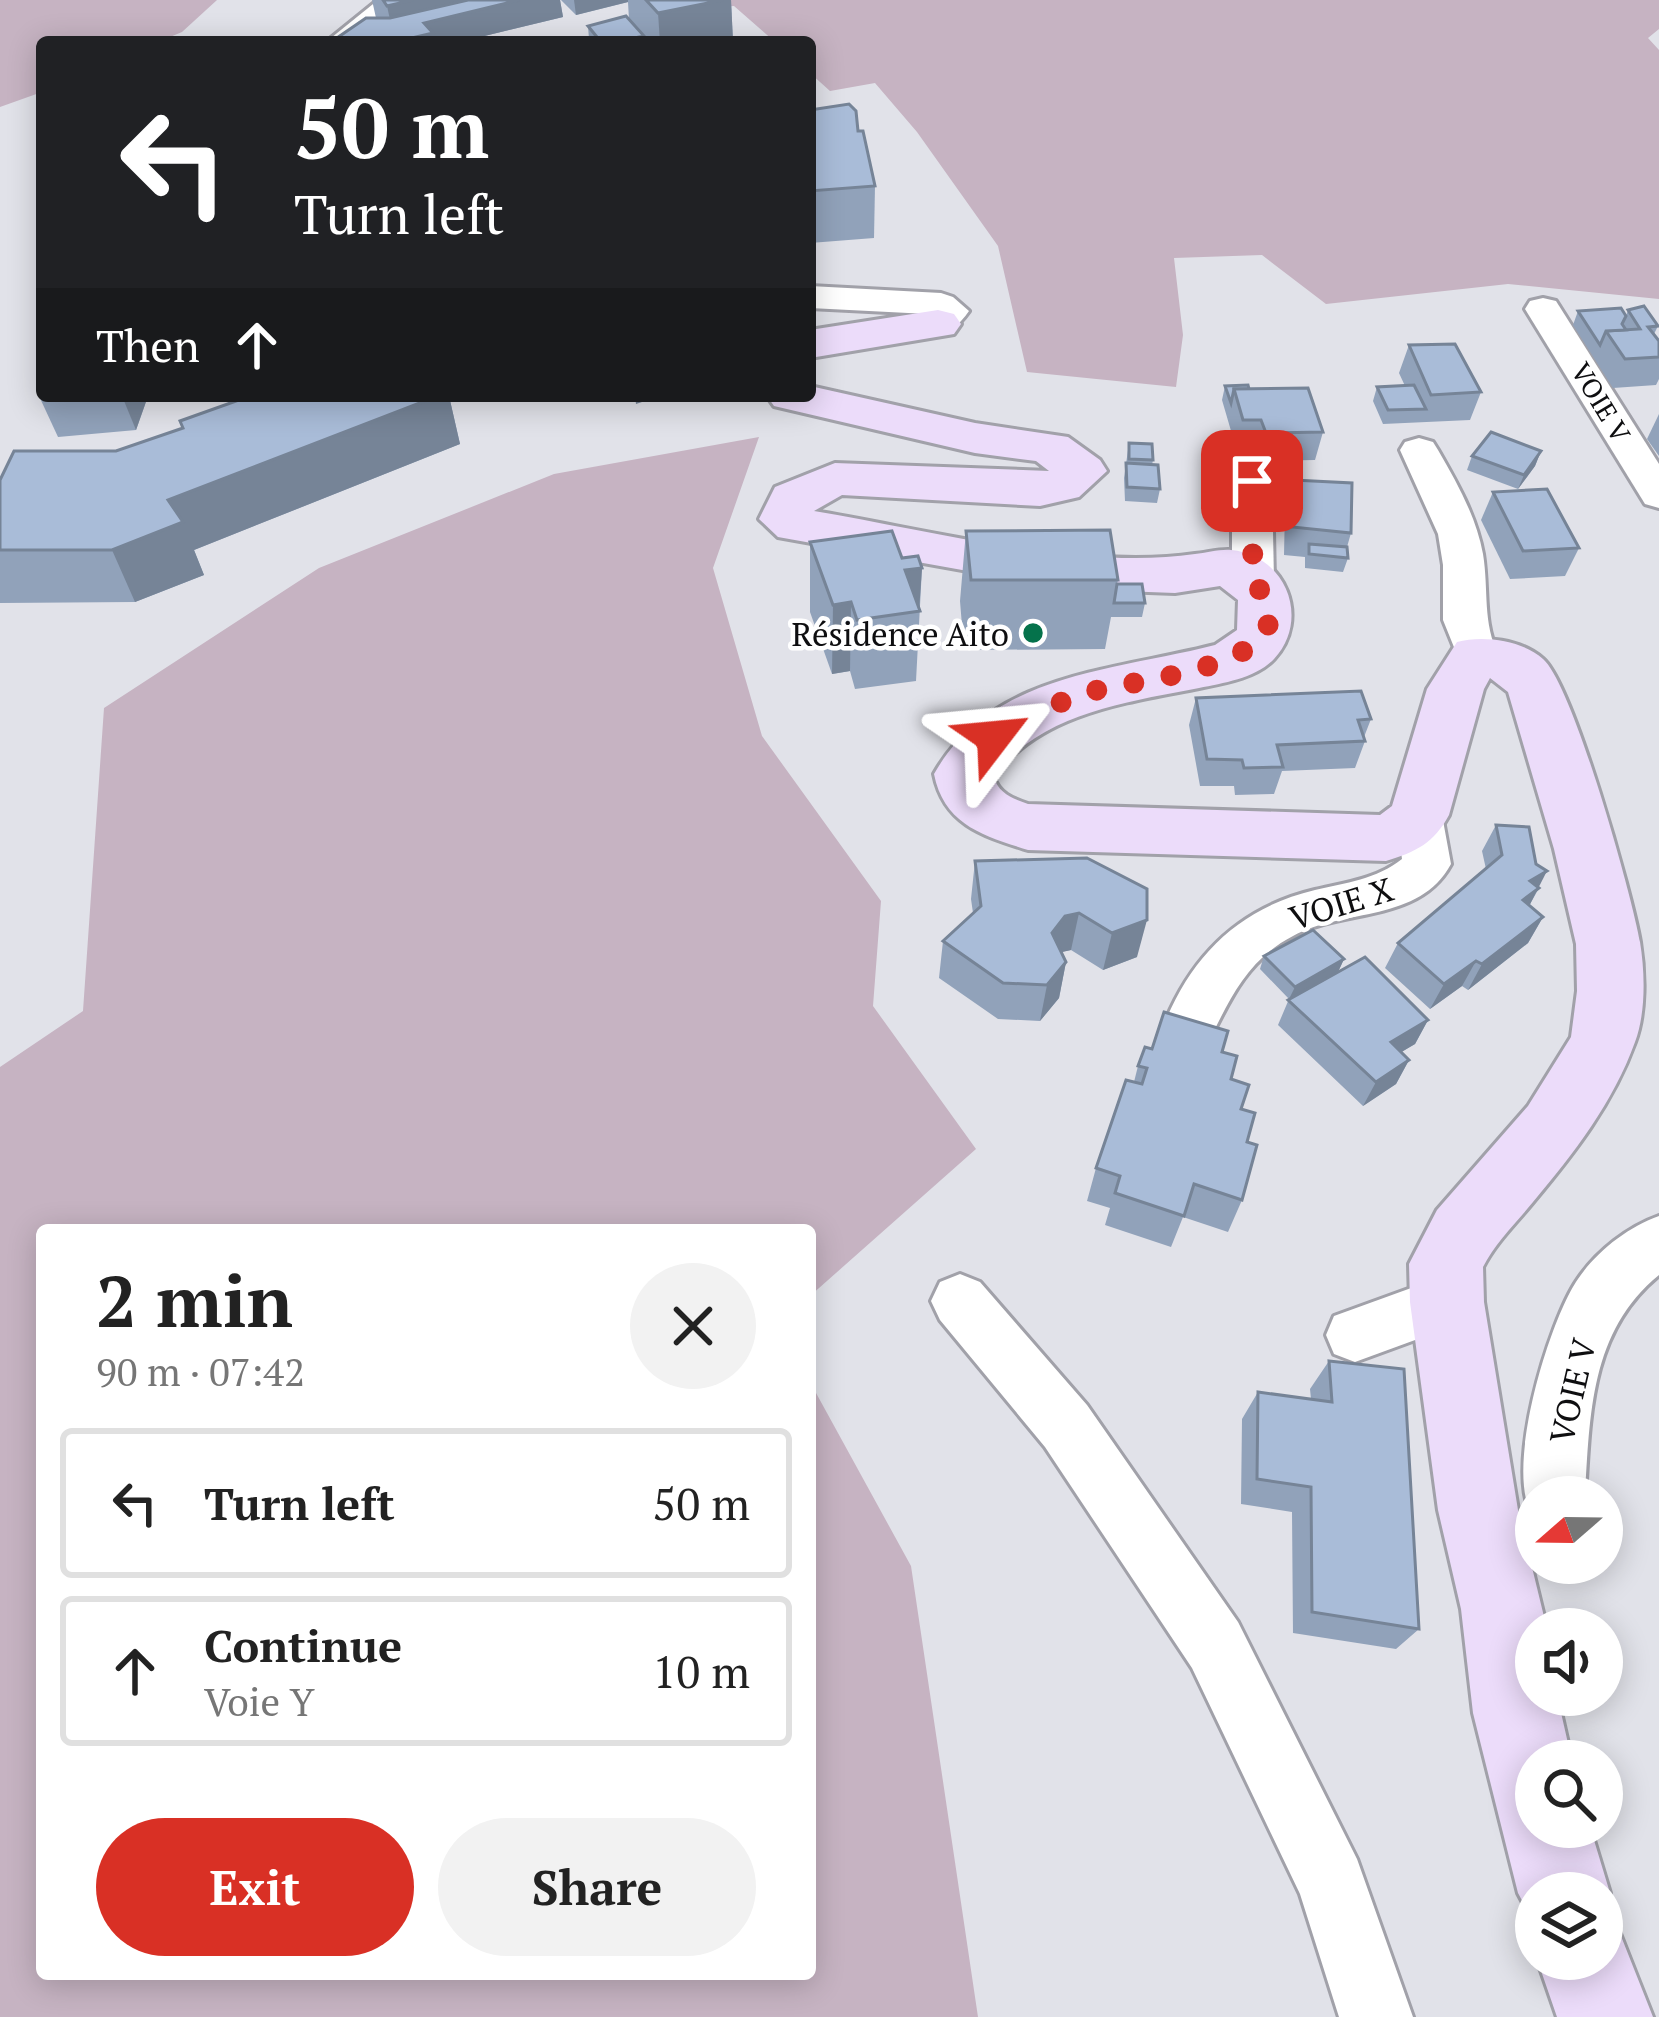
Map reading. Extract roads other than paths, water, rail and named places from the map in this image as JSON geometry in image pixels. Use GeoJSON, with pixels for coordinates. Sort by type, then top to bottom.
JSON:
{"type":"FeatureCollection","features":[{"type":"Feature","properties":{"kind":"main road"},"geometry":{"type":"LineString","coordinates":[[816,343],[938,324]]}},
{"type":"Feature","properties":{"kind":"main road"},"geometry":{"type":"LineString","coordinates":[[816,402],[975,438],[1050,448],[1082,471],[1061,486],[1040,490],[835,479],[793,499],[785,519],[796,525],[1070,571],[1151,576],[1230,567],[1262,592],[1269,621],[1259,642],[1235,659],[1089,692],[1038,711],[994,737],[964,774],[965,790],[996,817],[1028,827],[1387,838],[1408,828],[1419,815],[1454,686],[1477,656],[1506,662],[1525,674],[1536,692],[1586,849],[1608,944],[1610,991],[1604,1037],[1585,1080],[1463,1234],[1446,1264],[1447,1302],[1478,1510],[1515,1573]]}},
{"type":"Feature","properties":{"kind":"main road"},"geometry":{"type":"LineString","coordinates":[[1518,1584],[1516,1713],[1523,1740]]}},
{"type":"Feature","properties":{"kind":"main road"},"geometry":{"type":"LineString","coordinates":[[1592,1980],[1605,2017]]}},
{"type":"Feature","properties":{"kind":"street"},"geometry":{"type":"LineString","coordinates":[[349,36],[396,0]]}},
{"type":"Feature","properties":{"kind":"street"},"geometry":{"type":"LineString","coordinates":[[816,297],[941,304],[951,311],[938,324]]}},
{"type":"Feature","properties":{"kind":"street","name":"VOIE V"},"geometry":{"type":"LineString","coordinates":[[1543,309],[1659,495]]}},
{"type":"Feature","properties":{"kind":"street"},"geometry":{"type":"LineString","coordinates":[[1419,450],[1452,510],[1464,565],[1461,627],[1477,656]]}},
{"type":"Feature","properties":{"kind":"street"},"geometry":{"type":"LineString","coordinates":[[1252,481],[1253,581]]}},
{"type":"Feature","properties":{"kind":"street","name":"VOIE X"},"geometry":{"type":"LineString","coordinates":[[1185,1038],[1191,1014],[1219,970],[1276,922],[1404,887],[1424,869],[1419,815]]}},
{"type":"Feature","properties":{"kind":"street","name":"VOIE V"},"geometry":{"type":"LineString","coordinates":[[1555,1476],[1558,1433],[1574,1351],[1613,1278],[1659,1241]]}},
{"type":"Feature","properties":{"kind":"street"},"geometry":{"type":"LineString","coordinates":[[960,1301],[1066,1426],[1215,1645],[1332,1884],[1376,2017]]}},
{"type":"Feature","properties":{"kind":"street"},"geometry":{"type":"LineString","coordinates":[[1355,1334],[1447,1302]]}},
{"type":"Feature","properties":{"kind":"place","name":"Résidence Aito"},"geometry":{"type":"Point","coordinates":[1033,633]}}]}
